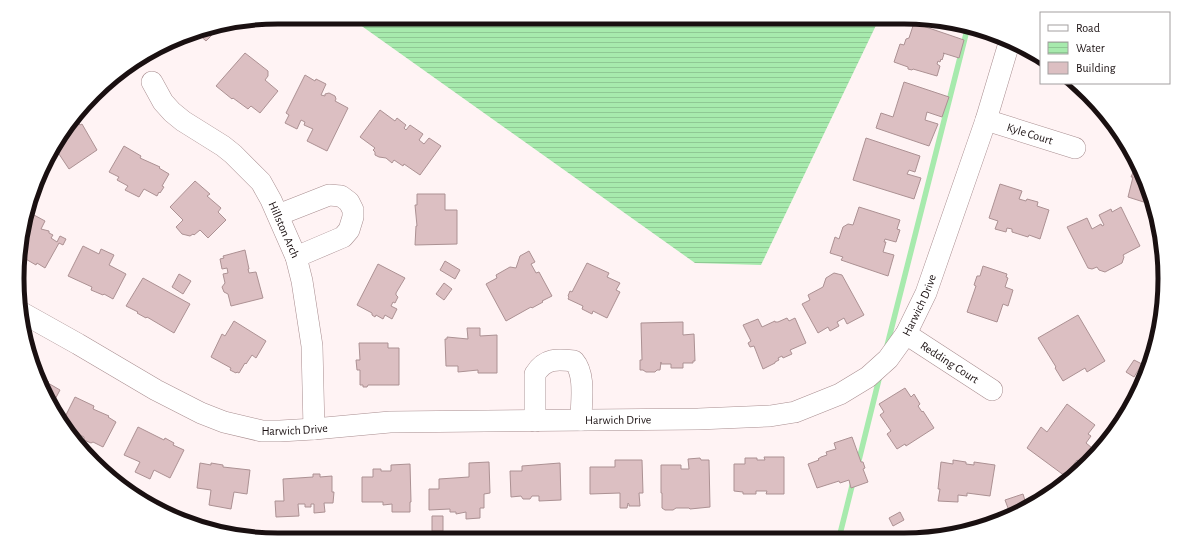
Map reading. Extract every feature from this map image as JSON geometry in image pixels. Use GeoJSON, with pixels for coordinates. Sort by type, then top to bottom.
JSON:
{"type":"FeatureCollection","features":[{"type":"Feature","properties":{"kind":"street","name":"Harwich Drive"},"geometry":{"type":"LineString","coordinates":[[27,315],[156,390],[201,413],[224,422],[262,431],[314,429],[390,422],[762,417],[795,412],[840,394],[868,377],[888,359],[906,334],[926,293],[986,120],[1008,46]]}},
{"type":"Feature","properties":{"kind":"street","name":"Hillston Arch"},"geometry":{"type":"LineString","coordinates":[[152,82],[163,102],[172,112],[183,121],[234,154],[261,182],[271,200],[296,257],[307,305],[312,346],[314,429]]}},
{"type":"Feature","properties":{"kind":"street","name":"Kyle Court"},"geometry":{"type":"LineString","coordinates":[[986,120],[1075,148]]}},
{"type":"Feature","properties":{"kind":"street"},"geometry":{"type":"LineString","coordinates":[[278,215],[329,194],[341,196],[349,202],[353,210],[353,217],[349,230],[343,237],[296,257]]}},
{"type":"Feature","properties":{"kind":"street","name":"Redding Court"},"geometry":{"type":"LineString","coordinates":[[906,334],[992,390]]}},
{"type":"Feature","properties":{"kind":"street"},"geometry":{"type":"LineString","coordinates":[[535,421],[535,374],[539,368],[547,362],[558,360],[574,361],[578,366],[581,374],[581,420]]}},
{"type":"Feature","properties":{"kind":"water"},"geometry":{"type":"Polygon","coordinates":[[[359,24],[877,24],[761,265],[695,263],[359,24]]]}},
{"type":"Feature","properties":{"kind":"building"},"geometry":{"type":"Polygon","coordinates":[[[913,25],[920,25],[964,40],[959,58],[943,53],[942,60],[941,59],[940,62],[938,61],[937,64],[940,66],[937,76],[908,69],[908,67],[894,62],[900,44],[904,45],[906,39],[909,38],[913,25]]]}},
{"type":"Feature","properties":{"kind":"building"},"geometry":{"type":"Polygon","coordinates":[[[214,33],[206,41],[201,37],[214,33]]]}},
{"type":"Feature","properties":{"kind":"building"},"geometry":{"type":"Polygon","coordinates":[[[245,53],[268,71],[268,76],[265,80],[278,91],[260,113],[251,106],[248,109],[233,98],[232,99],[216,86],[245,53]]]}},
{"type":"Feature","properties":{"kind":"building"},"geometry":{"type":"Polygon","coordinates":[[[305,75],[315,81],[316,79],[326,84],[321,95],[325,96],[325,94],[329,93],[335,96],[335,101],[348,108],[327,151],[307,141],[313,129],[304,125],[305,122],[301,120],[297,129],[285,123],[289,115],[286,113],[305,75]]]}},
{"type":"Feature","properties":{"kind":"building"},"geometry":{"type":"Polygon","coordinates":[[[904,82],[949,97],[942,117],[927,112],[925,120],[938,124],[929,146],[876,128],[881,113],[893,117],[904,82]]]}},
{"type":"Feature","properties":{"kind":"building"},"geometry":{"type":"Polygon","coordinates":[[[380,110],[395,121],[397,118],[406,125],[404,128],[406,130],[410,125],[423,134],[419,140],[424,144],[429,138],[441,146],[420,175],[404,164],[403,166],[394,160],[392,163],[386,158],[375,155],[373,150],[375,148],[360,137],[380,110]]]}},
{"type":"Feature","properties":{"kind":"building"},"geometry":{"type":"Polygon","coordinates":[[[78,123],[80,125],[82,124],[97,150],[69,169],[58,152],[78,123]]]}},
{"type":"Feature","properties":{"kind":"building"},"geometry":{"type":"Polygon","coordinates":[[[866,138],[920,156],[915,172],[909,170],[907,174],[921,178],[914,199],[853,180],[866,138]]]}},
{"type":"Feature","properties":{"kind":"building"},"geometry":{"type":"Polygon","coordinates":[[[124,146],[141,156],[140,158],[160,167],[159,168],[169,174],[162,186],[164,187],[157,196],[144,189],[139,197],[125,190],[128,186],[117,180],[119,177],[109,172],[124,146]]]}},
{"type":"Feature","properties":{"kind":"building"},"geometry":{"type":"Polygon","coordinates":[[[1134,170],[1146,203],[1128,197],[1133,177],[1131,177],[1134,170]]]}},
{"type":"Feature","properties":{"kind":"building"},"geometry":{"type":"Polygon","coordinates":[[[195,181],[210,194],[207,196],[221,208],[218,212],[226,220],[208,238],[200,230],[194,235],[193,234],[190,236],[182,234],[176,227],[183,220],[170,207],[195,181]]]}},
{"type":"Feature","properties":{"kind":"building"},"geometry":{"type":"Polygon","coordinates":[[[1000,184],[1022,191],[1019,199],[1026,201],[1027,199],[1038,202],[1037,206],[1049,210],[1040,239],[1029,235],[1028,237],[1012,232],[1012,229],[1007,228],[1006,232],[995,229],[998,221],[989,218],[1000,184]]]}},
{"type":"Feature","properties":{"kind":"building"},"geometry":{"type":"Polygon","coordinates":[[[417,194],[445,194],[445,210],[457,210],[457,244],[415,245],[417,226],[415,205],[417,205],[417,194]]]}},
{"type":"Feature","properties":{"kind":"building"},"geometry":{"type":"Polygon","coordinates":[[[859,207],[900,220],[897,229],[900,230],[896,242],[885,239],[884,242],[886,242],[883,252],[894,255],[888,276],[841,260],[843,257],[830,253],[835,237],[839,239],[843,227],[848,224],[853,225],[859,207]]]}},
{"type":"Feature","properties":{"kind":"building"},"geometry":{"type":"Polygon","coordinates":[[[1121,207],[1140,246],[1123,255],[1124,257],[1122,263],[1105,272],[1099,270],[1097,267],[1092,269],[1088,268],[1067,227],[1087,218],[1092,229],[1101,224],[1102,226],[1104,225],[1099,215],[1111,209],[1112,212],[1121,207]]]}},
{"type":"Feature","properties":{"kind":"building"},"geometry":{"type":"Polygon","coordinates":[[[34,215],[45,221],[41,229],[49,231],[49,233],[53,235],[51,238],[57,242],[60,236],[66,239],[63,245],[59,243],[45,268],[25,259],[26,245],[31,220],[34,215]]]}},
{"type":"Feature","properties":{"kind":"building"},"geometry":{"type":"Polygon","coordinates":[[[83,246],[99,254],[101,249],[114,255],[109,265],[126,274],[113,299],[104,294],[103,295],[91,290],[92,287],[68,276],[83,246]]]}},
{"type":"Feature","properties":{"kind":"building"},"geometry":{"type":"Polygon","coordinates":[[[245,250],[249,273],[256,272],[263,298],[231,306],[228,294],[224,292],[222,287],[225,283],[223,274],[228,273],[227,268],[222,269],[220,259],[224,258],[223,256],[245,250]]]}},
{"type":"Feature","properties":{"kind":"building"},"geometry":{"type":"Polygon","coordinates":[[[529,251],[535,262],[531,264],[536,273],[539,272],[552,296],[506,321],[486,284],[497,278],[496,275],[510,267],[516,268],[520,256],[529,251]]]}},
{"type":"Feature","properties":{"kind":"building"},"geometry":{"type":"Polygon","coordinates":[[[445,261],[460,270],[455,279],[440,270],[445,261]]]}},
{"type":"Feature","properties":{"kind":"building"},"geometry":{"type":"Polygon","coordinates":[[[587,263],[609,273],[607,277],[620,283],[616,290],[620,292],[607,318],[593,311],[592,314],[582,309],[583,306],[568,299],[570,291],[572,292],[587,263]]]}},
{"type":"Feature","properties":{"kind":"building"},"geometry":{"type":"Polygon","coordinates":[[[378,264],[405,278],[396,293],[398,297],[395,303],[393,302],[391,306],[397,309],[392,319],[385,315],[383,319],[376,315],[375,317],[372,313],[357,305],[378,264]]]}},
{"type":"Feature","properties":{"kind":"building"},"geometry":{"type":"Polygon","coordinates":[[[983,266],[1007,274],[1006,277],[1008,278],[1005,287],[1013,290],[1008,306],[1003,304],[997,322],[967,312],[976,286],[974,285],[977,276],[980,276],[983,266]]]}},
{"type":"Feature","properties":{"kind":"building"},"geometry":{"type":"Polygon","coordinates":[[[834,273],[842,275],[864,315],[847,324],[844,318],[837,322],[839,326],[830,331],[828,327],[818,333],[802,304],[810,300],[808,295],[823,287],[826,278],[834,273]]]}},
{"type":"Feature","properties":{"kind":"building"},"geometry":{"type":"Polygon","coordinates":[[[179,274],[191,281],[183,294],[172,287],[179,274]]]}},
{"type":"Feature","properties":{"kind":"building"},"geometry":{"type":"Polygon","coordinates":[[[143,278],[190,304],[174,333],[126,306],[143,278]]]}},
{"type":"Feature","properties":{"kind":"building"},"geometry":{"type":"Polygon","coordinates":[[[444,283],[452,289],[444,300],[436,294],[444,283]]]}},
{"type":"Feature","properties":{"kind":"building"},"geometry":{"type":"Polygon","coordinates":[[[1078,315],[1105,361],[1087,372],[1085,368],[1063,381],[1038,338],[1078,315]]]}},
{"type":"Feature","properties":{"kind":"building"},"geometry":{"type":"Polygon","coordinates":[[[787,318],[789,321],[795,318],[806,343],[790,350],[792,354],[783,358],[782,356],[778,358],[779,360],[775,363],[763,369],[754,346],[750,347],[748,343],[751,341],[743,325],[758,319],[762,327],[775,321],[778,322],[787,318]]]}},
{"type":"Feature","properties":{"kind":"building"},"geometry":{"type":"Polygon","coordinates":[[[234,321],[266,341],[256,358],[252,355],[239,373],[230,370],[231,368],[211,357],[222,334],[225,336],[234,321]]]}},
{"type":"Feature","properties":{"kind":"building"},"geometry":{"type":"Polygon","coordinates":[[[683,322],[683,335],[694,334],[695,361],[693,361],[693,363],[683,363],[683,368],[671,368],[671,364],[661,364],[661,362],[660,370],[655,372],[640,370],[640,360],[642,360],[641,323],[683,322]]]}},
{"type":"Feature","properties":{"kind":"building"},"geometry":{"type":"Polygon","coordinates":[[[467,328],[480,328],[480,336],[497,335],[497,373],[478,373],[478,370],[458,372],[458,366],[446,366],[445,339],[447,339],[447,337],[468,339],[467,328]]]}},
{"type":"Feature","properties":{"kind":"building"},"geometry":{"type":"Polygon","coordinates":[[[359,343],[388,343],[388,348],[399,348],[399,385],[368,385],[367,387],[363,387],[363,385],[360,385],[360,370],[357,370],[356,360],[360,360],[359,343]]]}},
{"type":"Feature","properties":{"kind":"building"},"geometry":{"type":"Polygon","coordinates":[[[1134,360],[1142,364],[1134,377],[1126,372],[1134,360]]]}},
{"type":"Feature","properties":{"kind":"building"},"geometry":{"type":"Polygon","coordinates":[[[45,380],[49,382],[48,383],[60,390],[55,400],[45,380]]]}},
{"type":"Feature","properties":{"kind":"building"},"geometry":{"type":"Polygon","coordinates":[[[905,388],[911,397],[914,394],[920,404],[918,406],[934,428],[906,446],[905,444],[897,449],[887,434],[891,431],[880,415],[884,412],[879,404],[905,388]]]}},
{"type":"Feature","properties":{"kind":"building"},"geometry":{"type":"Polygon","coordinates":[[[75,397],[94,406],[93,409],[109,416],[108,417],[116,422],[103,447],[93,442],[91,443],[84,440],[84,437],[78,434],[65,417],[75,397]]]}},
{"type":"Feature","properties":{"kind":"building"},"geometry":{"type":"Polygon","coordinates":[[[1067,404],[1095,425],[1088,434],[1091,436],[1086,443],[1092,448],[1079,462],[1077,460],[1064,475],[1027,448],[1041,427],[1047,432],[1067,404]]]}},
{"type":"Feature","properties":{"kind":"building"},"geometry":{"type":"Polygon","coordinates":[[[138,427],[164,440],[165,438],[174,443],[173,445],[184,450],[170,478],[154,470],[150,479],[135,472],[140,462],[124,455],[138,427]]]}},
{"type":"Feature","properties":{"kind":"building"},"geometry":{"type":"Polygon","coordinates":[[[852,437],[861,462],[863,462],[865,468],[863,469],[868,482],[851,488],[849,480],[840,483],[839,481],[817,488],[808,464],[827,455],[826,452],[836,449],[834,443],[852,437]]]}},
{"type":"Feature","properties":{"kind":"building"},"geometry":{"type":"Polygon","coordinates":[[[764,457],[784,457],[784,494],[766,494],[767,491],[756,491],[756,494],[743,494],[743,492],[734,491],[734,464],[745,464],[745,458],[765,460],[764,457]]]}},
{"type":"Feature","properties":{"kind":"building"},"geometry":{"type":"Polygon","coordinates":[[[700,458],[701,460],[709,460],[710,507],[690,509],[676,508],[673,510],[665,510],[662,508],[661,465],[681,465],[681,469],[689,469],[688,459],[700,458]]]}},
{"type":"Feature","properties":{"kind":"building"},"geometry":{"type":"Polygon","coordinates":[[[615,460],[642,460],[643,493],[639,493],[640,506],[629,506],[628,503],[627,508],[620,508],[620,493],[590,494],[590,467],[615,467],[615,460]]]}},
{"type":"Feature","properties":{"kind":"building"},"geometry":{"type":"Polygon","coordinates":[[[953,460],[974,465],[974,462],[995,465],[990,496],[967,493],[967,496],[958,495],[958,502],[938,501],[941,462],[953,464],[953,460]]]}},
{"type":"Feature","properties":{"kind":"building"},"geometry":{"type":"Polygon","coordinates":[[[489,462],[490,493],[484,494],[484,508],[480,508],[480,518],[466,519],[466,512],[456,514],[456,512],[450,512],[450,509],[429,510],[429,489],[439,489],[439,479],[469,477],[469,463],[489,462]]]}},
{"type":"Feature","properties":{"kind":"building"},"geometry":{"type":"Polygon","coordinates":[[[200,463],[211,465],[211,463],[223,465],[223,467],[250,470],[247,494],[234,492],[231,509],[209,505],[211,490],[197,488],[200,463]]]}},
{"type":"Feature","properties":{"kind":"building"},"geometry":{"type":"Polygon","coordinates":[[[560,463],[561,500],[539,501],[539,496],[532,496],[530,499],[523,499],[521,496],[511,497],[510,471],[522,471],[522,466],[560,463]]]}},
{"type":"Feature","properties":{"kind":"building"},"geometry":{"type":"Polygon","coordinates":[[[410,464],[410,512],[392,512],[392,504],[383,505],[383,502],[362,502],[362,477],[373,477],[373,469],[391,471],[391,465],[410,464]]]}},
{"type":"Feature","properties":{"kind":"building"},"geometry":{"type":"Polygon","coordinates":[[[313,474],[320,474],[320,477],[332,476],[332,492],[334,492],[333,503],[324,503],[325,512],[314,513],[314,504],[311,504],[311,507],[305,507],[305,504],[298,504],[299,516],[276,517],[275,501],[284,501],[283,479],[313,477],[313,474]]]}},
{"type":"Feature","properties":{"kind":"building"},"geometry":{"type":"Polygon","coordinates":[[[1023,494],[1025,502],[1009,510],[1005,500],[1023,494]]]}},
{"type":"Feature","properties":{"kind":"building"},"geometry":{"type":"Polygon","coordinates":[[[900,512],[904,520],[893,526],[889,518],[900,512]]]}},
{"type":"Feature","properties":{"kind":"building"},"geometry":{"type":"Polygon","coordinates":[[[432,516],[443,516],[443,531],[432,531],[432,516]]]}},
{"type":"Feature","properties":{"kind":"waterway"},"geometry":{"type":"LineString","coordinates":[[887,346],[966,32]]}},
{"type":"Feature","properties":{"kind":"waterway"},"geometry":{"type":"LineString","coordinates":[[858,464],[880,375]]}},
{"type":"Feature","properties":{"kind":"waterway"},"geometry":{"type":"LineString","coordinates":[[840,533],[853,482]]}}]}
